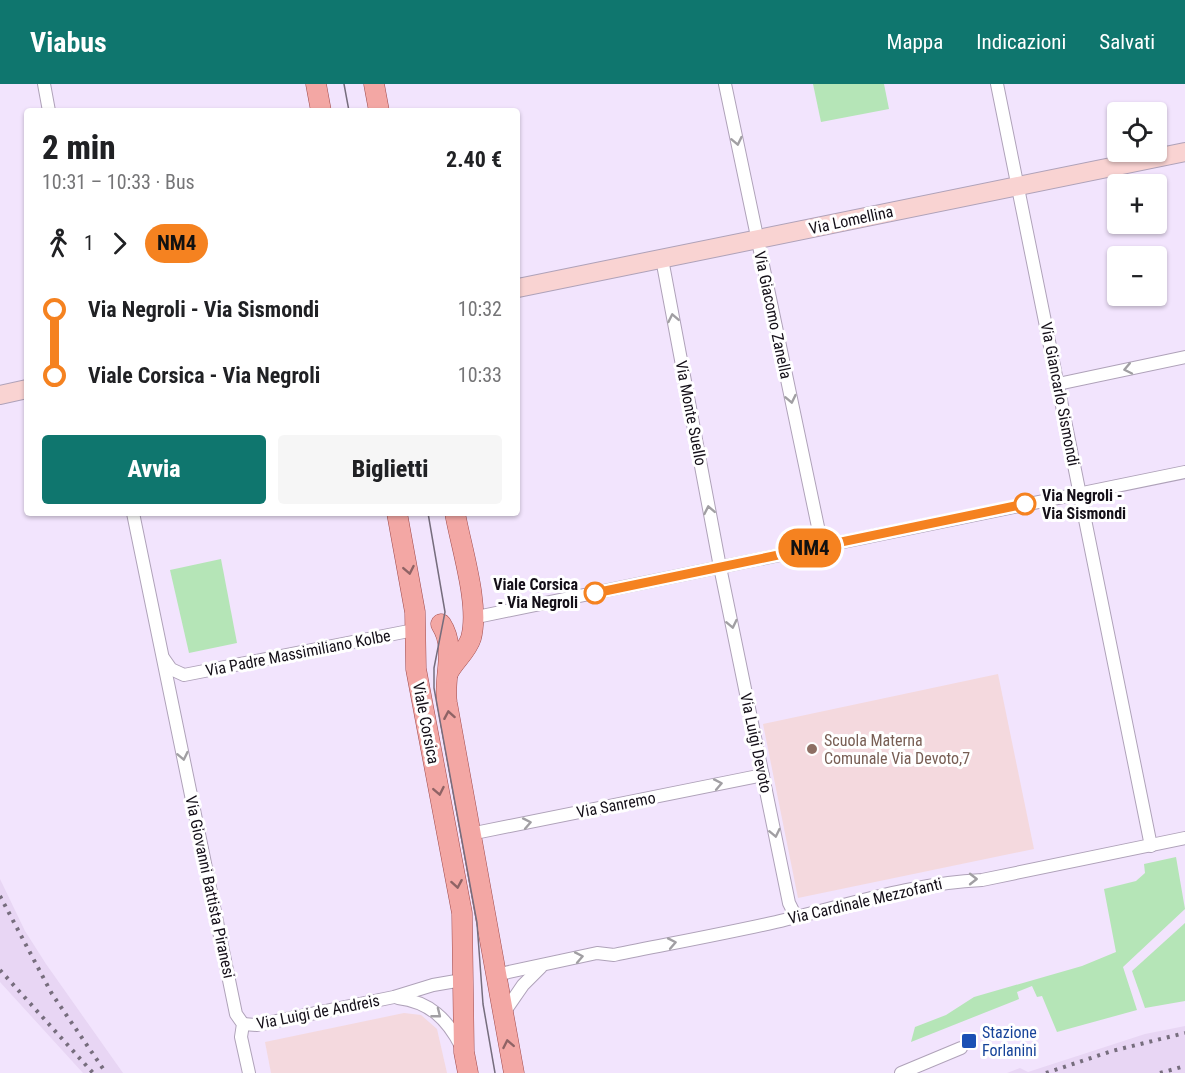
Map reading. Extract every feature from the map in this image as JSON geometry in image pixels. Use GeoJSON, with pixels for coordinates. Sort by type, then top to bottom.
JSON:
{"type":"FeatureCollection","features":[{"type":"Feature","properties":{"kind":"main road"},"geometry":{"type":"LineString","coordinates":[[316,84],[320,108]]}},
{"type":"Feature","properties":{"kind":"main road"},"geometry":{"type":"LineString","coordinates":[[374,84],[378,108]]}},
{"type":"Feature","properties":{"kind":"main road","name":"Viale Corsica"},"geometry":{"type":"LineString","coordinates":[[398,516],[415,612],[416,669],[462,913],[464,1052]]}},
{"type":"Feature","properties":{"kind":"main road","name":"Viale Corsica"},"geometry":{"type":"LineString","coordinates":[[446,678],[470,642],[472,618],[455,516]]}},
{"type":"Feature","properties":{"kind":"main road","name":"Via Padre Massimiliano Kolbe"},"geometry":{"type":"LineString","coordinates":[[414,630],[472,618]]}},
{"type":"Feature","properties":{"kind":"main road","name":"Viale Corsica"},"geometry":{"type":"LineString","coordinates":[[441,624],[449,646],[446,678],[447,704],[502,1016]]}},
{"type":"Feature","properties":{"kind":"main road"},"geometry":{"type":"LineString","coordinates":[[462,980],[495,975]]}},
{"type":"Feature","properties":{"kind":"main road"},"geometry":{"type":"LineString","coordinates":[[502,1016],[514,1073]]}},
{"type":"Feature","properties":{"kind":"main road"},"geometry":{"type":"LineString","coordinates":[[464,1052],[468,1073]]}},
{"type":"Feature","properties":{"kind":"street"},"geometry":{"type":"LineString","coordinates":[[44,84],[48,108]]}},
{"type":"Feature","properties":{"kind":"street","name":"Via Giacomo Zanella"},"geometry":{"type":"LineString","coordinates":[[725,84],[822,546]]}},
{"type":"Feature","properties":{"kind":"street","name":"Via Giancarlo Sismondi"},"geometry":{"type":"LineString","coordinates":[[997,84],[1151,846]]}},
{"type":"Feature","properties":{"kind":"street","name":"Via Lomellina"},"geometry":{"type":"LineString","coordinates":[[520,288],[1185,152]]}},
{"type":"Feature","properties":{"kind":"street","name":"Via Monte Suello"},"geometry":{"type":"LineString","coordinates":[[662,259],[720,567]]}},
{"type":"Feature","properties":{"kind":"street"},"geometry":{"type":"LineString","coordinates":[[1058,384],[1185,357]]}},
{"type":"Feature","properties":{"kind":"street"},"geometry":{"type":"LineString","coordinates":[[0,395],[24,390]]}},
{"type":"Feature","properties":{"kind":"street"},"geometry":{"type":"LineString","coordinates":[[472,618],[1185,472]]}},
{"type":"Feature","properties":{"kind":"street","name":"Via Giovanni Battista Piranesi"},"geometry":{"type":"LineString","coordinates":[[134,516],[236,1014],[243,1024],[241,1037],[249,1073]]}},
{"type":"Feature","properties":{"kind":"street","name":"Via Luigi Devoto"},"geometry":{"type":"LineString","coordinates":[[720,567],[789,903],[796,917]]}},
{"type":"Feature","properties":{"kind":"street","name":"Via Padre Massimiliano Kolbe"},"geometry":{"type":"LineString","coordinates":[[162,656],[169,667],[184,675],[414,630]]}},
{"type":"Feature","properties":{"kind":"street"},"geometry":{"type":"LineString","coordinates":[[171,699],[174,683],[184,675]]}},
{"type":"Feature","properties":{"kind":"street","name":"Via Sanremo"},"geometry":{"type":"LineString","coordinates":[[470,834],[763,775]]}},
{"type":"Feature","properties":{"kind":"street","name":"Via Cardinale Mezzofanti"},"geometry":{"type":"LineString","coordinates":[[495,975],[597,953],[614,955],[796,917],[960,879],[982,880],[1185,838]]}},
{"type":"Feature","properties":{"kind":"street"},"geometry":{"type":"LineString","coordinates":[[502,1016],[523,985],[544,964]]}},
{"type":"Feature","properties":{"kind":"street","name":"Via Luigi de Andreis"},"geometry":{"type":"LineString","coordinates":[[243,1024],[257,1025],[394,997],[433,985],[462,980]]}},
{"type":"Feature","properties":{"kind":"street"},"geometry":{"type":"LineString","coordinates":[[394,997],[412,1000],[438,1013],[448,1023],[464,1052]]}},
{"type":"Feature","properties":{"kind":"street"},"geometry":{"type":"LineString","coordinates":[[901,1073],[961,1048]]}},
{"type":"Feature","properties":{"kind":"shaded area"},"geometry":{"type":"Polygon","coordinates":[[[998,674],[1034,849],[798,898],[763,724],[998,674]]]}},
{"type":"Feature","properties":{"kind":"shaded area"},"geometry":{"type":"Polygon","coordinates":[[[0,879],[25,931],[123,1073],[83,1073],[0,982],[0,879]]]}},
{"type":"Feature","properties":{"kind":"shaded area"},"geometry":{"type":"Polygon","coordinates":[[[404,1013],[421,1015],[437,1029],[447,1073],[271,1073],[265,1042],[404,1013]]]}},
{"type":"Feature","properties":{"kind":"shaded area"},"geometry":{"type":"Polygon","coordinates":[[[1185,1026],[1185,1073],[1007,1073],[1020,1068],[1028,1072],[1145,1034],[1185,1026]]]}},
{"type":"Feature","properties":{"kind":"green space"},"geometry":{"type":"Polygon","coordinates":[[[813,84],[884,84],[889,109],[821,122],[813,84]]]}},
{"type":"Feature","properties":{"kind":"green space"},"geometry":{"type":"Polygon","coordinates":[[[221,559],[237,643],[189,653],[170,570],[221,559]]]}},
{"type":"Feature","properties":{"kind":"green space"},"geometry":{"type":"Polygon","coordinates":[[[1176,857],[1185,909],[1123,967],[1137,1010],[1057,1032],[1042,996],[1037,997],[1032,986],[1017,992],[1019,999],[911,1042],[915,1027],[946,1015],[974,997],[1082,966],[1116,952],[1104,889],[1136,881],[1145,873],[1144,864],[1176,857]]]}},
{"type":"Feature","properties":{"kind":"green space"},"geometry":{"type":"Polygon","coordinates":[[[1185,923],[1185,1001],[1145,1008],[1132,971],[1185,923]]]}},
{"type":"Feature","properties":{"kind":"tram line"},"geometry":{"type":"LineString","coordinates":[[344,84],[348,108]]}},
{"type":"Feature","properties":{"kind":"tram line"},"geometry":{"type":"LineString","coordinates":[[429,516],[445,612],[434,668],[434,688],[477,923],[483,1004],[495,1073]]}},
{"type":"Feature","properties":{"kind":"railway"},"geometry":{"type":"LineString","coordinates":[[0,896],[52,994],[106,1073]]}},
{"type":"Feature","properties":{"kind":"railway"},"geometry":{"type":"LineString","coordinates":[[0,970],[93,1073]]}},
{"type":"Feature","properties":{"kind":"railway"},"geometry":{"type":"LineString","coordinates":[[1046,1073],[1112,1051],[1185,1033]]}},
{"type":"Feature","properties":{"kind":"railway"},"geometry":{"type":"LineString","coordinates":[[1160,1073],[1185,1066]]}},
{"type":"Feature","properties":{"kind":"bus line","name":"NM4"},"geometry":{"type":"LineString","coordinates":[[595,593],[1025,504]]}},
{"type":"Feature","properties":{"kind":"place","name":"Via Negroli - Via Sismondi"},"geometry":{"type":"Point","coordinates":[1025,504]}},
{"type":"Feature","properties":{"kind":"place","name":"Viale Corsica - Via Negroli"},"geometry":{"type":"Point","coordinates":[595,593]}},
{"type":"Feature","properties":{"kind":"place","name":"Scuola Materna Comunale Via Devoto,7"},"geometry":{"type":"Point","coordinates":[812,749]}},
{"type":"Feature","properties":{"kind":"place","name":"Stazione Forlanini"},"geometry":{"type":"Point","coordinates":[969,1041]}}]}
